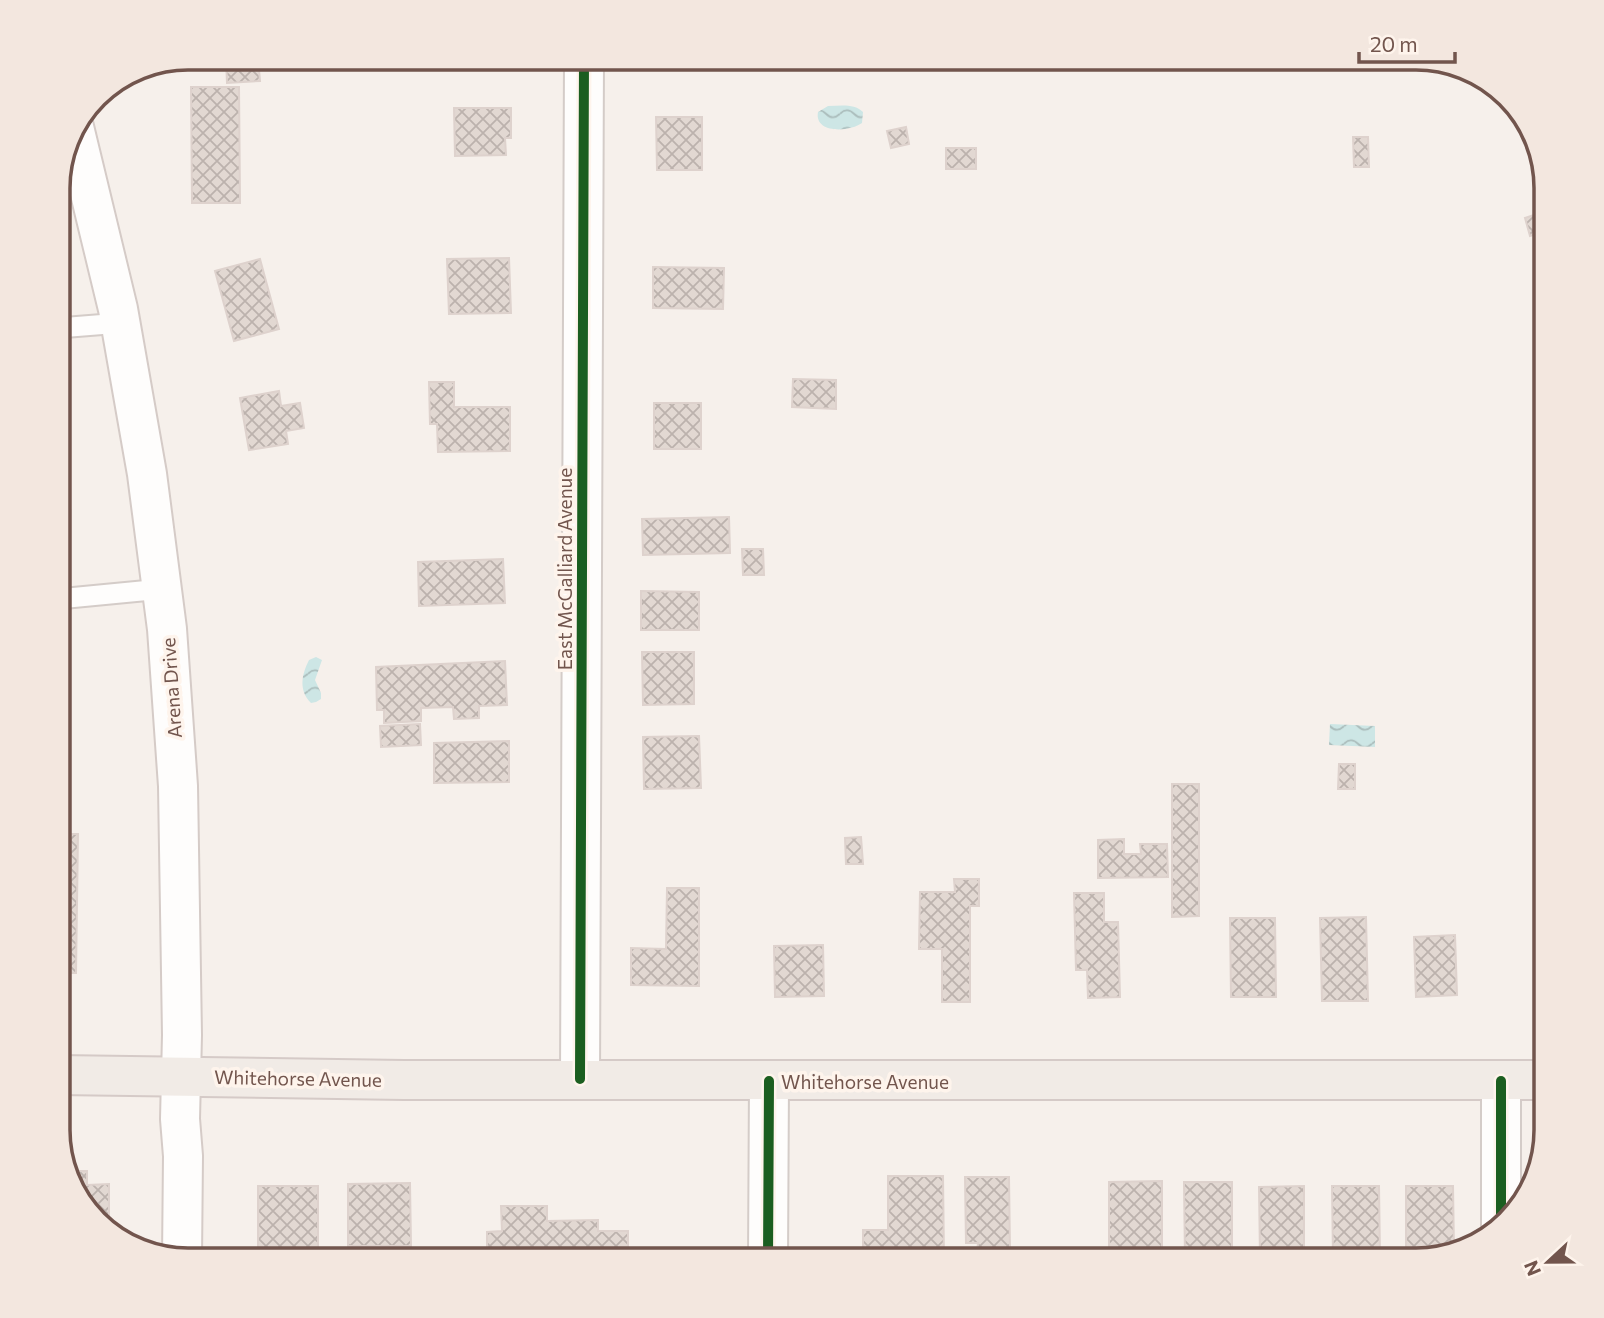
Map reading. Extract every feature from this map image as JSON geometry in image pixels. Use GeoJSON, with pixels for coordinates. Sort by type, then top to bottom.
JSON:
{"type":"FeatureCollection","features":[{"type":"Feature","properties":{"kind":"main road","name":"Whitehorse Avenue"},"geometry":{"type":"LineString","coordinates":[[70,1075],[404,1080],[1534,1080]]}},
{"type":"Feature","properties":{"kind":"street","name":"East McGalliard Avenue"},"geometry":{"type":"LineString","coordinates":[[579,1079],[584,70]]}},
{"type":"Feature","properties":{"kind":"street","name":"Arena Drive"},"geometry":{"type":"LineString","coordinates":[[78,145],[121,323],[148,474],[162,589],[178,786],[182,1248]]}},
{"type":"Feature","properties":{"kind":"street"},"geometry":{"type":"LineString","coordinates":[[768,1248],[769,1081]]}},
{"type":"Feature","properties":{"kind":"street"},"geometry":{"type":"LineString","coordinates":[[1501,1212],[1502,1081]]}},
{"type":"Feature","properties":{"kind":"lane"},"geometry":{"type":"LineString","coordinates":[[70,327],[121,323]]}},
{"type":"Feature","properties":{"kind":"lane"},"geometry":{"type":"LineString","coordinates":[[70,598],[162,589]]}},
{"type":"Feature","properties":{"kind":"water"},"geometry":{"type":"Polygon","coordinates":[[[828,106],[859,109],[863,112],[862,123],[842,129],[827,128],[818,119],[818,112],[828,106]]]}},
{"type":"Feature","properties":{"kind":"water"},"geometry":{"type":"Polygon","coordinates":[[[316,657],[322,660],[315,680],[321,699],[311,703],[304,693],[302,682],[309,660],[316,657]]]}},
{"type":"Feature","properties":{"kind":"water"},"geometry":{"type":"Polygon","coordinates":[[[1330,724],[1375,726],[1375,747],[1329,745],[1330,724]]]}},
{"type":"Feature","properties":{"kind":"building"},"geometry":{"type":"Polygon","coordinates":[[[226,70],[259,70],[260,81],[227,83],[226,70]]]}},
{"type":"Feature","properties":{"kind":"building"},"geometry":{"type":"Polygon","coordinates":[[[191,87],[239,87],[240,203],[192,203],[191,87]]]}},
{"type":"Feature","properties":{"kind":"building"},"geometry":{"type":"Polygon","coordinates":[[[454,108],[511,108],[511,138],[505,138],[506,155],[455,156],[454,108]]]}},
{"type":"Feature","properties":{"kind":"building"},"geometry":{"type":"Polygon","coordinates":[[[656,117],[702,117],[702,170],[657,170],[656,117]]]}},
{"type":"Feature","properties":{"kind":"building"},"geometry":{"type":"Polygon","coordinates":[[[906,127],[909,144],[891,148],[887,131],[906,127]]]}},
{"type":"Feature","properties":{"kind":"building"},"geometry":{"type":"Polygon","coordinates":[[[1353,137],[1368,137],[1369,167],[1354,167],[1353,137]]]}},
{"type":"Feature","properties":{"kind":"building"},"geometry":{"type":"Polygon","coordinates":[[[946,148],[976,148],[976,169],[946,169],[946,148]]]}},
{"type":"Feature","properties":{"kind":"building"},"geometry":{"type":"Polygon","coordinates":[[[1534,215],[1534,235],[1530,236],[1525,218],[1534,215]]]}},
{"type":"Feature","properties":{"kind":"building"},"geometry":{"type":"Polygon","coordinates":[[[509,258],[511,313],[449,314],[447,259],[509,258]]]}},
{"type":"Feature","properties":{"kind":"building"},"geometry":{"type":"Polygon","coordinates":[[[260,259],[279,329],[234,341],[215,271],[260,259]]]}},
{"type":"Feature","properties":{"kind":"building"},"geometry":{"type":"Polygon","coordinates":[[[653,267],[724,268],[723,309],[653,308],[653,267]]]}},
{"type":"Feature","properties":{"kind":"building"},"geometry":{"type":"Polygon","coordinates":[[[793,379],[836,380],[836,409],[792,407],[793,379]]]}},
{"type":"Feature","properties":{"kind":"building"},"geometry":{"type":"Polygon","coordinates":[[[429,382],[454,382],[454,407],[510,407],[510,451],[438,452],[437,424],[430,424],[429,382]]]}},
{"type":"Feature","properties":{"kind":"building"},"geometry":{"type":"Polygon","coordinates":[[[279,391],[281,406],[300,403],[304,428],[286,431],[288,444],[249,450],[240,398],[279,391]]]}},
{"type":"Feature","properties":{"kind":"building"},"geometry":{"type":"Polygon","coordinates":[[[654,403],[701,403],[701,449],[654,449],[654,403]]]}},
{"type":"Feature","properties":{"kind":"building"},"geometry":{"type":"Polygon","coordinates":[[[729,517],[730,553],[643,555],[642,519],[729,517]]]}},
{"type":"Feature","properties":{"kind":"building"},"geometry":{"type":"Polygon","coordinates":[[[742,549],[763,549],[764,575],[743,575],[742,549]]]}},
{"type":"Feature","properties":{"kind":"building"},"geometry":{"type":"Polygon","coordinates":[[[503,559],[505,603],[419,606],[418,562],[503,559]]]}},
{"type":"Feature","properties":{"kind":"building"},"geometry":{"type":"Polygon","coordinates":[[[641,591],[699,592],[699,630],[641,630],[641,591]]]}},
{"type":"Feature","properties":{"kind":"building"},"geometry":{"type":"Polygon","coordinates":[[[642,652],[694,652],[694,704],[643,705],[642,652]]]}},
{"type":"Feature","properties":{"kind":"building"},"geometry":{"type":"Polygon","coordinates":[[[505,661],[507,705],[479,706],[479,718],[454,719],[453,707],[421,708],[421,721],[384,723],[384,710],[377,710],[376,667],[505,661]]]}},
{"type":"Feature","properties":{"kind":"building"},"geometry":{"type":"Polygon","coordinates":[[[420,724],[421,745],[381,747],[380,726],[420,724]]]}},
{"type":"Feature","properties":{"kind":"building"},"geometry":{"type":"Polygon","coordinates":[[[699,736],[701,788],[644,789],[643,737],[699,736]]]}},
{"type":"Feature","properties":{"kind":"building"},"geometry":{"type":"Polygon","coordinates":[[[509,741],[509,782],[434,783],[434,743],[509,741]]]}},
{"type":"Feature","properties":{"kind":"building"},"geometry":{"type":"Polygon","coordinates":[[[1339,764],[1355,764],[1355,789],[1338,789],[1339,764]]]}},
{"type":"Feature","properties":{"kind":"building"},"geometry":{"type":"Polygon","coordinates":[[[1172,784],[1199,784],[1199,916],[1172,917],[1172,784]]]}},
{"type":"Feature","properties":{"kind":"building"},"geometry":{"type":"Polygon","coordinates":[[[70,834],[78,834],[76,973],[70,973],[70,834]]]}},
{"type":"Feature","properties":{"kind":"building"},"geometry":{"type":"Polygon","coordinates":[[[861,837],[863,864],[846,864],[845,838],[861,837]]]}},
{"type":"Feature","properties":{"kind":"building"},"geometry":{"type":"Polygon","coordinates":[[[1124,839],[1124,854],[1141,854],[1140,844],[1167,844],[1168,877],[1098,878],[1098,840],[1124,839]]]}},
{"type":"Feature","properties":{"kind":"building"},"geometry":{"type":"Polygon","coordinates":[[[954,879],[979,879],[979,906],[970,906],[970,1002],[942,1002],[942,949],[919,949],[920,892],[955,892],[954,879]]]}},
{"type":"Feature","properties":{"kind":"building"},"geometry":{"type":"Polygon","coordinates":[[[667,888],[699,888],[699,986],[631,985],[631,948],[666,949],[667,888]]]}},
{"type":"Feature","properties":{"kind":"building"},"geometry":{"type":"Polygon","coordinates":[[[1074,893],[1104,893],[1104,922],[1118,922],[1120,997],[1088,998],[1087,970],[1076,970],[1074,893]]]}},
{"type":"Feature","properties":{"kind":"building"},"geometry":{"type":"Polygon","coordinates":[[[1366,917],[1368,1001],[1322,1001],[1320,918],[1366,917]]]}},
{"type":"Feature","properties":{"kind":"building"},"geometry":{"type":"Polygon","coordinates":[[[1230,918],[1275,918],[1276,997],[1231,997],[1230,918]]]}},
{"type":"Feature","properties":{"kind":"building"},"geometry":{"type":"Polygon","coordinates":[[[1455,935],[1457,995],[1416,997],[1414,937],[1455,935]]]}},
{"type":"Feature","properties":{"kind":"building"},"geometry":{"type":"Polygon","coordinates":[[[823,945],[824,996],[775,997],[774,946],[823,945]]]}},
{"type":"Feature","properties":{"kind":"building"},"geometry":{"type":"Polygon","coordinates":[[[78,1171],[87,1171],[87,1185],[109,1184],[109,1218],[94,1202],[78,1171]]]}},
{"type":"Feature","properties":{"kind":"building"},"geometry":{"type":"Polygon","coordinates":[[[888,1176],[943,1176],[944,1248],[863,1248],[863,1230],[888,1230],[888,1176]]]}},
{"type":"Feature","properties":{"kind":"building"},"geometry":{"type":"Polygon","coordinates":[[[965,1177],[1009,1177],[1010,1248],[977,1248],[978,1243],[966,1243],[965,1177]]]}},
{"type":"Feature","properties":{"kind":"building"},"geometry":{"type":"Polygon","coordinates":[[[1162,1181],[1162,1248],[1109,1248],[1109,1182],[1162,1181]]]}},
{"type":"Feature","properties":{"kind":"building"},"geometry":{"type":"Polygon","coordinates":[[[1184,1182],[1232,1182],[1232,1248],[1185,1248],[1184,1182]]]}},
{"type":"Feature","properties":{"kind":"building"},"geometry":{"type":"Polygon","coordinates":[[[410,1183],[411,1246],[348,1246],[348,1184],[410,1183]]]}},
{"type":"Feature","properties":{"kind":"building"},"geometry":{"type":"Polygon","coordinates":[[[258,1186],[318,1186],[318,1248],[258,1248],[258,1186]]]}},
{"type":"Feature","properties":{"kind":"building"},"geometry":{"type":"Polygon","coordinates":[[[1304,1186],[1304,1248],[1260,1248],[1259,1187],[1304,1186]]]}},
{"type":"Feature","properties":{"kind":"building"},"geometry":{"type":"Polygon","coordinates":[[[1332,1186],[1379,1186],[1380,1248],[1333,1248],[1332,1186]]]}},
{"type":"Feature","properties":{"kind":"building"},"geometry":{"type":"Polygon","coordinates":[[[1406,1186],[1453,1186],[1454,1241],[1432,1247],[1406,1248],[1406,1186]]]}},
{"type":"Feature","properties":{"kind":"building"},"geometry":{"type":"Polygon","coordinates":[[[501,1206],[547,1206],[547,1221],[598,1220],[598,1231],[628,1231],[628,1248],[487,1248],[487,1232],[502,1231],[501,1206]]]}},
{"type":"Feature","properties":{"kind":"cycle path"},"geometry":{"type":"LineString","coordinates":[[580,1079],[584,70]]}},
{"type":"Feature","properties":{"kind":"cycle path"},"geometry":{"type":"LineString","coordinates":[[768,1248],[769,1081]]}},
{"type":"Feature","properties":{"kind":"cycle path"},"geometry":{"type":"LineString","coordinates":[[1501,1081],[1501,1212]]}}]}
